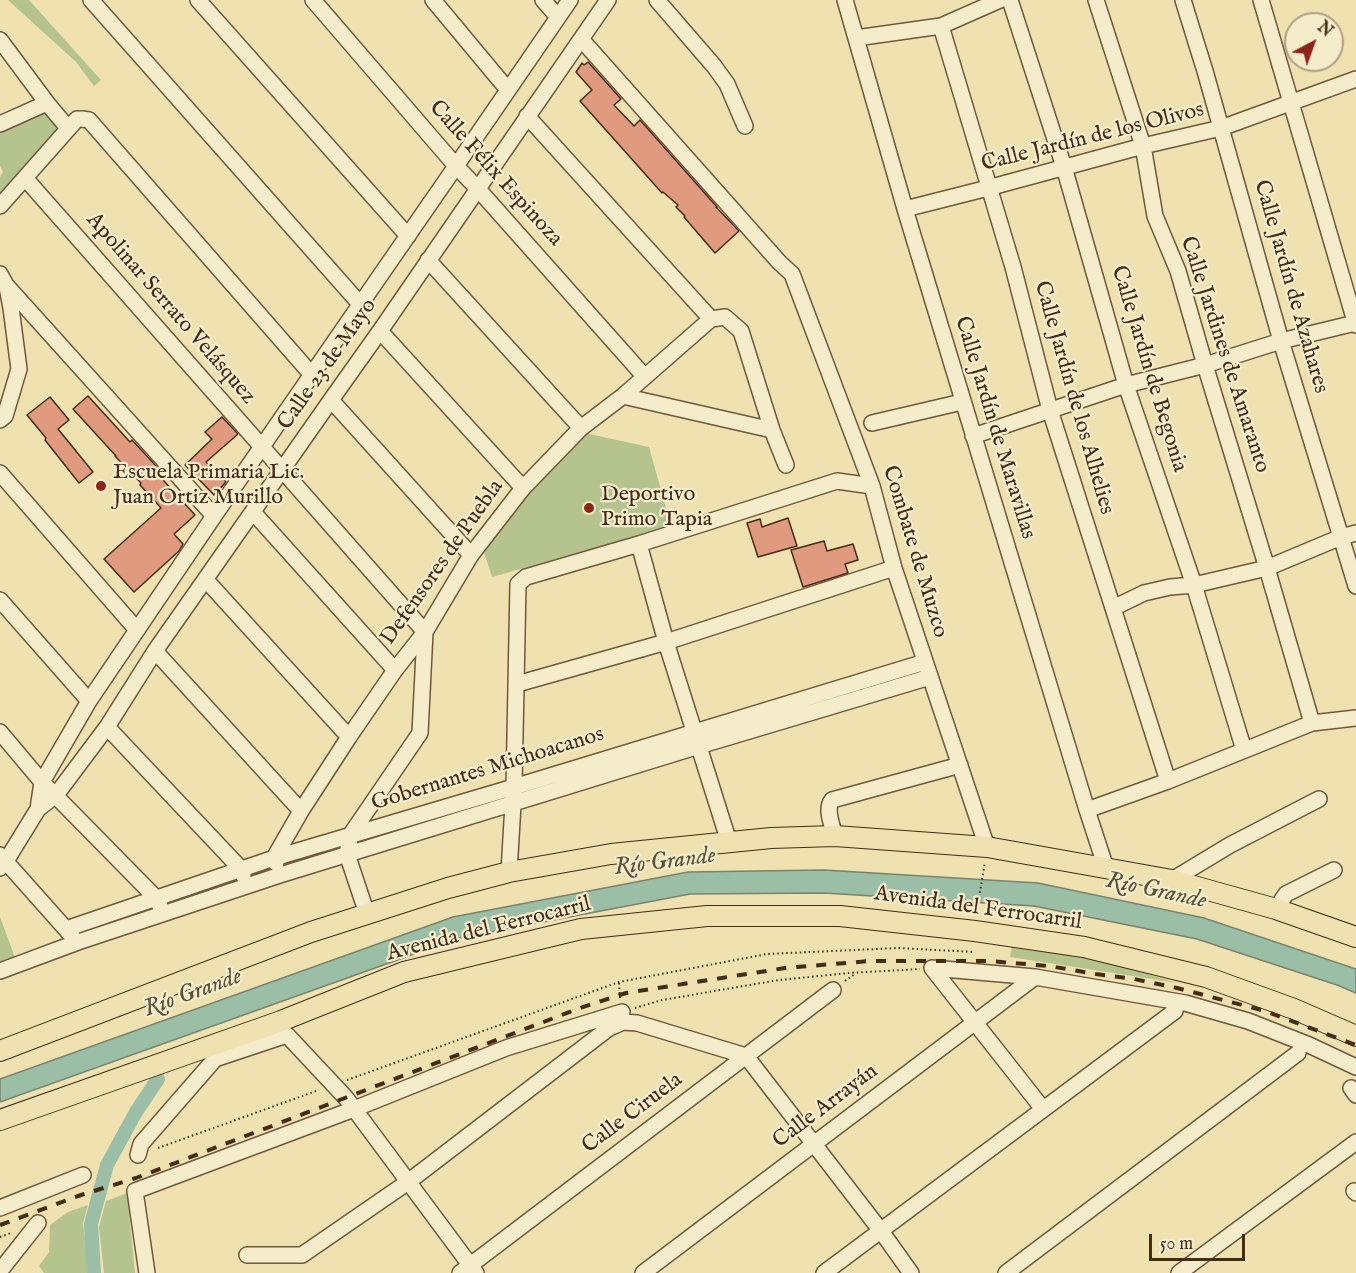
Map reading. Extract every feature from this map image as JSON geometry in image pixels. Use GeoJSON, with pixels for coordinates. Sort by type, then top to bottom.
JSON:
{"type":"FeatureCollection","features":[{"type":"Feature","properties":{"kind":"main road"},"geometry":{"type":"LineString","coordinates":[[0,1051],[311,932],[448,888],[509,872],[611,854],[771,838],[835,836],[987,847],[1172,880],[1276,909],[1356,937]]}},
{"type":"Feature","properties":{"kind":"main road","name":"Avenida del Ferrocarril"},"geometry":{"type":"LineString","coordinates":[[0,1120],[281,1021],[404,972],[581,929],[707,916],[840,916],[976,922],[1206,977],[1294,1009],[1356,1036]]}},
{"type":"Feature","properties":{"kind":"street"},"geometry":{"type":"LineString","coordinates":[[91,0],[360,304]]}},
{"type":"Feature","properties":{"kind":"street"},"geometry":{"type":"LineString","coordinates":[[198,0],[408,236]]}},
{"type":"Feature","properties":{"kind":"street","name":"Calle Félix Espinoza"},"geometry":{"type":"LineString","coordinates":[[313,0],[456,166],[645,377]]}},
{"type":"Feature","properties":{"kind":"street"},"geometry":{"type":"LineString","coordinates":[[433,0],[508,90]]}},
{"type":"Feature","properties":{"kind":"street"},"geometry":{"type":"LineString","coordinates":[[543,0],[558,17]]}},
{"type":"Feature","properties":{"kind":"street","name":"Calle 23 de Mayo"},"geometry":{"type":"LineString","coordinates":[[38,809],[42,782],[89,701],[570,0]]}},
{"type":"Feature","properties":{"kind":"street","name":"Calle 23 de Mayo"},"geometry":{"type":"LineString","coordinates":[[2,861],[38,809],[56,795],[107,727],[155,651],[380,331],[608,0]]}},
{"type":"Feature","properties":{"kind":"street"},"geometry":{"type":"LineString","coordinates":[[657,0],[727,84],[745,126]]}},
{"type":"Feature","properties":{"kind":"street","name":"Calle Jardín de Maravillas"},"geometry":{"type":"LineString","coordinates":[[845,0],[962,402],[1106,868]]}},
{"type":"Feature","properties":{"kind":"street"},"geometry":{"type":"LineString","coordinates":[[856,38],[941,26],[1000,0]]}},
{"type":"Feature","properties":{"kind":"street","name":"Calle Jardín de Begonia"},"geometry":{"type":"LineString","coordinates":[[1010,0],[1064,167],[1126,385],[1194,585],[1244,750]]}},
{"type":"Feature","properties":{"kind":"street","name":"Calle Jardines de Amaranto"},"geometry":{"type":"LineString","coordinates":[[1096,0],[1143,146],[1155,216],[1178,271],[1312,723]]}},
{"type":"Feature","properties":{"kind":"street","name":"Calle Jardín de Azahares"},"geometry":{"type":"LineString","coordinates":[[1183,0],[1281,341],[1348,535],[1356,586]]}},
{"type":"Feature","properties":{"kind":"street"},"geometry":{"type":"LineString","coordinates":[[973,436],[1126,385],[1205,365],[1281,341],[1356,324],[1261,0]]}},
{"type":"Feature","properties":{"kind":"street","name":"Calle Jardín de los Alhelies"},"geometry":{"type":"LineString","coordinates":[[941,26],[1012,267],[1050,410],[1168,781]]}},
{"type":"Feature","properties":{"kind":"street","name":"Combate de Muzco"},"geometry":{"type":"LineString","coordinates":[[580,39],[792,274],[872,486],[894,568],[987,847]]}},
{"type":"Feature","properties":{"kind":"street"},"geometry":{"type":"LineString","coordinates":[[0,41],[69,128]]}},
{"type":"Feature","properties":{"kind":"street","name":"Calle Jardín de los Olivos"},"geometry":{"type":"LineString","coordinates":[[904,209],[1143,146],[1221,128],[1356,79]]}},
{"type":"Feature","properties":{"kind":"street"},"geometry":{"type":"LineString","coordinates":[[0,124],[47,103]]}},
{"type":"Feature","properties":{"kind":"street"},"geometry":{"type":"LineString","coordinates":[[527,116],[718,318],[741,331],[772,430],[786,465]]}},
{"type":"Feature","properties":{"kind":"street"},"geometry":{"type":"LineString","coordinates":[[0,206],[77,120],[89,120],[312,375]]}},
{"type":"Feature","properties":{"kind":"street","name":"Apolinar Serrato Velásquez"},"geometry":{"type":"LineString","coordinates":[[25,178],[425,632]]}},
{"type":"Feature","properties":{"kind":"street"},"geometry":{"type":"LineString","coordinates":[[429,260],[581,428]]}},
{"type":"Feature","properties":{"kind":"street"},"geometry":{"type":"LineString","coordinates":[[0,420],[5,416],[19,369],[11,308],[2,282]]}},
{"type":"Feature","properties":{"kind":"street"},"geometry":{"type":"LineString","coordinates":[[2,282],[214,516]]}},
{"type":"Feature","properties":{"kind":"street","name":"Defensores de Puebla"},"geometry":{"type":"LineString","coordinates":[[274,858],[301,811],[349,737],[395,670],[425,632],[471,555],[523,488],[581,428],[718,318]]}},
{"type":"Feature","properties":{"kind":"street"},"geometry":{"type":"LineString","coordinates":[[380,331],[523,488]]}},
{"type":"Feature","properties":{"kind":"street"},"geometry":{"type":"LineString","coordinates":[[623,396],[772,430]]}},
{"type":"Feature","properties":{"kind":"street"},"geometry":{"type":"LineString","coordinates":[[331,400],[471,555]]}},
{"type":"Feature","properties":{"kind":"street"},"geometry":{"type":"LineString","coordinates":[[872,423],[962,402]]}},
{"type":"Feature","properties":{"kind":"street"},"geometry":{"type":"LineString","coordinates":[[0,473],[137,630]]}},
{"type":"Feature","properties":{"kind":"street"},"geometry":{"type":"LineString","coordinates":[[509,872],[514,787],[518,584],[526,577],[837,482],[872,486]]}},
{"type":"Feature","properties":{"kind":"street"},"geometry":{"type":"LineString","coordinates":[[253,512],[395,670]]}},
{"type":"Feature","properties":{"kind":"street"},"geometry":{"type":"LineString","coordinates":[[1113,608],[1144,593],[1170,587],[1194,585],[1267,568],[1348,535]]}},
{"type":"Feature","properties":{"kind":"street"},"geometry":{"type":"LineString","coordinates":[[639,544],[666,642],[729,842]]}},
{"type":"Feature","properties":{"kind":"street"},"geometry":{"type":"LineString","coordinates":[[517,684],[666,642],[894,568]]}},
{"type":"Feature","properties":{"kind":"street"},"geometry":{"type":"LineString","coordinates":[[206,580],[349,737]]}},
{"type":"Feature","properties":{"kind":"street"},"geometry":{"type":"LineString","coordinates":[[0,600],[89,701]]}},
{"type":"Feature","properties":{"kind":"street"},"geometry":{"type":"LineString","coordinates":[[368,914],[347,854],[351,834],[420,733],[425,632]]}},
{"type":"Feature","properties":{"kind":"street"},"geometry":{"type":"LineString","coordinates":[[155,651],[301,811]]}},
{"type":"Feature","properties":{"kind":"street","name":"Gobernantes Michoacanos"},"geometry":{"type":"LineString","coordinates":[[66,929],[351,834],[514,787],[697,739],[928,669]]}},
{"type":"Feature","properties":{"kind":"street"},"geometry":{"type":"LineString","coordinates":[[1087,810],[1168,781],[1312,723],[1356,718]]}},
{"type":"Feature","properties":{"kind":"street"},"geometry":{"type":"LineString","coordinates":[[107,727],[241,869],[248,886]]}},
{"type":"Feature","properties":{"kind":"street"},"geometry":{"type":"LineString","coordinates":[[0,732],[42,782],[157,899],[164,914]]}},
{"type":"Feature","properties":{"kind":"street","name":"Gobernantes Michoacanos"},"geometry":{"type":"LineString","coordinates":[[0,971],[78,942],[280,875],[513,804],[697,739]]}},
{"type":"Feature","properties":{"kind":"street"},"geometry":{"type":"LineString","coordinates":[[835,836],[829,811],[829,804],[832,800],[960,765]]}},
{"type":"Feature","properties":{"kind":"street"},"geometry":{"type":"LineString","coordinates":[[1172,880],[1230,845],[1319,799]]}},
{"type":"Feature","properties":{"kind":"street"},"geometry":{"type":"LineString","coordinates":[[274,858],[280,875]]}},
{"type":"Feature","properties":{"kind":"street"},"geometry":{"type":"LineString","coordinates":[[2,861],[78,942]]}},
{"type":"Feature","properties":{"kind":"street"},"geometry":{"type":"LineString","coordinates":[[1276,909],[1286,894],[1334,870]]}},
{"type":"Feature","properties":{"kind":"street"},"geometry":{"type":"LineString","coordinates":[[932,968],[1035,977],[1185,1003],[1248,1021],[1304,1049],[1356,1067]]}},
{"type":"Feature","properties":{"kind":"street"},"geometry":{"type":"LineString","coordinates":[[932,968],[1043,1109]]}},
{"type":"Feature","properties":{"kind":"street","name":"Calle Arrayán"},"geometry":{"type":"LineString","coordinates":[[643,1273],[1035,977]]}},
{"type":"Feature","properties":{"kind":"street","name":"Calle Ciruela"},"geometry":{"type":"LineString","coordinates":[[469,1270],[833,990]]}},
{"type":"Feature","properties":{"kind":"street"},"geometry":{"type":"LineString","coordinates":[[824,1273],[1175,1011]]}},
{"type":"Feature","properties":{"kind":"street"},"geometry":{"type":"LineString","coordinates":[[247,1255],[302,1255],[408,1182],[622,1017]]}},
{"type":"Feature","properties":{"kind":"street"},"geometry":{"type":"LineString","coordinates":[[147,1273],[135,1191],[350,1103],[506,1048],[622,1017],[746,1056],[911,1273]]}},
{"type":"Feature","properties":{"kind":"street"},"geometry":{"type":"LineString","coordinates":[[138,1155],[141,1144],[215,1059],[287,1035],[350,1103],[469,1270]]}},
{"type":"Feature","properties":{"kind":"street"},"geometry":{"type":"LineString","coordinates":[[1006,1273],[1304,1049]]}},
{"type":"Feature","properties":{"kind":"street"},"geometry":{"type":"LineString","coordinates":[[1179,1273],[1356,1142]]}},
{"type":"Feature","properties":{"kind":"street"},"geometry":{"type":"LineString","coordinates":[[0,1208],[84,1175]]}},
{"type":"Feature","properties":{"kind":"street"},"geometry":{"type":"LineString","coordinates":[[0,1272],[38,1223]]}},
{"type":"Feature","properties":{"kind":"path"},"geometry":{"type":"LineString","coordinates":[[975,972],[976,922],[983,869]]}},
{"type":"Feature","properties":{"kind":"path"},"geometry":{"type":"LineString","coordinates":[[622,1017],[662,1000],[779,980],[932,968]]}},
{"type":"Feature","properties":{"kind":"shaded area"},"geometry":{"type":"Polygon","coordinates":[[[8,0],[29,0],[101,80],[94,86],[76,62],[8,0]]]}},
{"type":"Feature","properties":{"kind":"shaded area"},"geometry":{"type":"Polygon","coordinates":[[[49,111],[60,127],[0,202],[0,177],[3,172],[0,166],[0,133],[49,111]]]}},
{"type":"Feature","properties":{"kind":"shaded area","name":"Deportivo Primo Tapia"},"geometry":{"type":"Polygon","coordinates":[[[585,433],[649,447],[671,526],[492,577],[482,546],[526,491],[585,433]]]}},
{"type":"Feature","properties":{"kind":"shaded area"},"geometry":{"type":"Polygon","coordinates":[[[824,870],[1038,883],[1204,918],[1356,969],[1356,993],[1197,939],[1034,906],[824,893],[690,894],[459,938],[0,1102],[0,1079],[453,917],[688,872],[824,870]]]}},
{"type":"Feature","properties":{"kind":"shaded area"},"geometry":{"type":"Polygon","coordinates":[[[0,917],[16,960],[0,965],[0,917]]]}},
{"type":"Feature","properties":{"kind":"shaded area"},"geometry":{"type":"Polygon","coordinates":[[[1012,946],[1081,955],[1178,983],[1010,957],[1012,946]]]}},
{"type":"Feature","properties":{"kind":"shaded area"},"geometry":{"type":"Polygon","coordinates":[[[127,1193],[135,1273],[104,1273],[99,1227],[106,1201],[127,1193]]]}},
{"type":"Feature","properties":{"kind":"shaded area"},"geometry":{"type":"Polygon","coordinates":[[[88,1205],[83,1223],[90,1273],[44,1273],[39,1266],[49,1252],[50,1225],[68,1212],[88,1205]]]}},
{"type":"Feature","properties":{"kind":"building"},"geometry":{"type":"Polygon","coordinates":[[[588,62],[621,99],[614,105],[634,126],[640,120],[739,231],[715,253],[676,207],[678,205],[662,193],[580,101],[592,90],[576,72],[582,63],[584,65],[588,62]]]}},
{"type":"Feature","properties":{"kind":"building"},"geometry":{"type":"Polygon","coordinates":[[[88,396],[130,442],[132,440],[157,467],[154,470],[195,515],[174,534],[183,544],[179,551],[134,592],[104,559],[161,508],[73,409],[88,396]]]}},
{"type":"Feature","properties":{"kind":"building"},"geometry":{"type":"Polygon","coordinates":[[[50,397],[69,420],[58,429],[93,472],[79,483],[27,415],[50,397]]]}},
{"type":"Feature","properties":{"kind":"building"},"geometry":{"type":"Polygon","coordinates":[[[222,417],[238,434],[206,462],[226,482],[214,495],[185,465],[212,439],[205,432],[222,417]]]}},
{"type":"Feature","properties":{"kind":"building"},"geometry":{"type":"Polygon","coordinates":[[[788,518],[797,546],[758,557],[747,523],[760,519],[762,527],[788,518]]]}},
{"type":"Feature","properties":{"kind":"building"},"geometry":{"type":"Polygon","coordinates":[[[824,541],[827,551],[853,544],[858,560],[845,564],[848,573],[803,587],[791,550],[824,541]]]}},
{"type":"Feature","properties":{"kind":"waterway"},"geometry":{"type":"LineString","coordinates":[[94,1273],[91,1224],[107,1165],[136,1112],[158,1079]]}},
{"type":"Feature","properties":{"kind":"railway"},"geometry":{"type":"LineString","coordinates":[[0,1225],[81,1195],[136,1178],[580,1008],[626,993],[785,968],[870,961],[989,961],[1049,966],[1177,988],[1265,1011],[1356,1045]]}},
{"type":"Feature","properties":{"kind":"place","name":"Escuela Primaria Lic. Juan Ortiz Murillo"},"geometry":{"type":"Point","coordinates":[101,486]}},
{"type":"Feature","properties":{"kind":"place","name":"Deportivo Primo Tapia"},"geometry":{"type":"Point","coordinates":[589,508]}},
{"type":"Feature","properties":{"kind":"water label","name":"Río Grande"},"geometry":{"type":"Point","coordinates":[665,863]}},
{"type":"Feature","properties":{"kind":"water label","name":"Río Grande"},"geometry":{"type":"Point","coordinates":[1156,892]}},
{"type":"Feature","properties":{"kind":"water label","name":"Río Grande"},"geometry":{"type":"Point","coordinates":[193,994]}}]}
